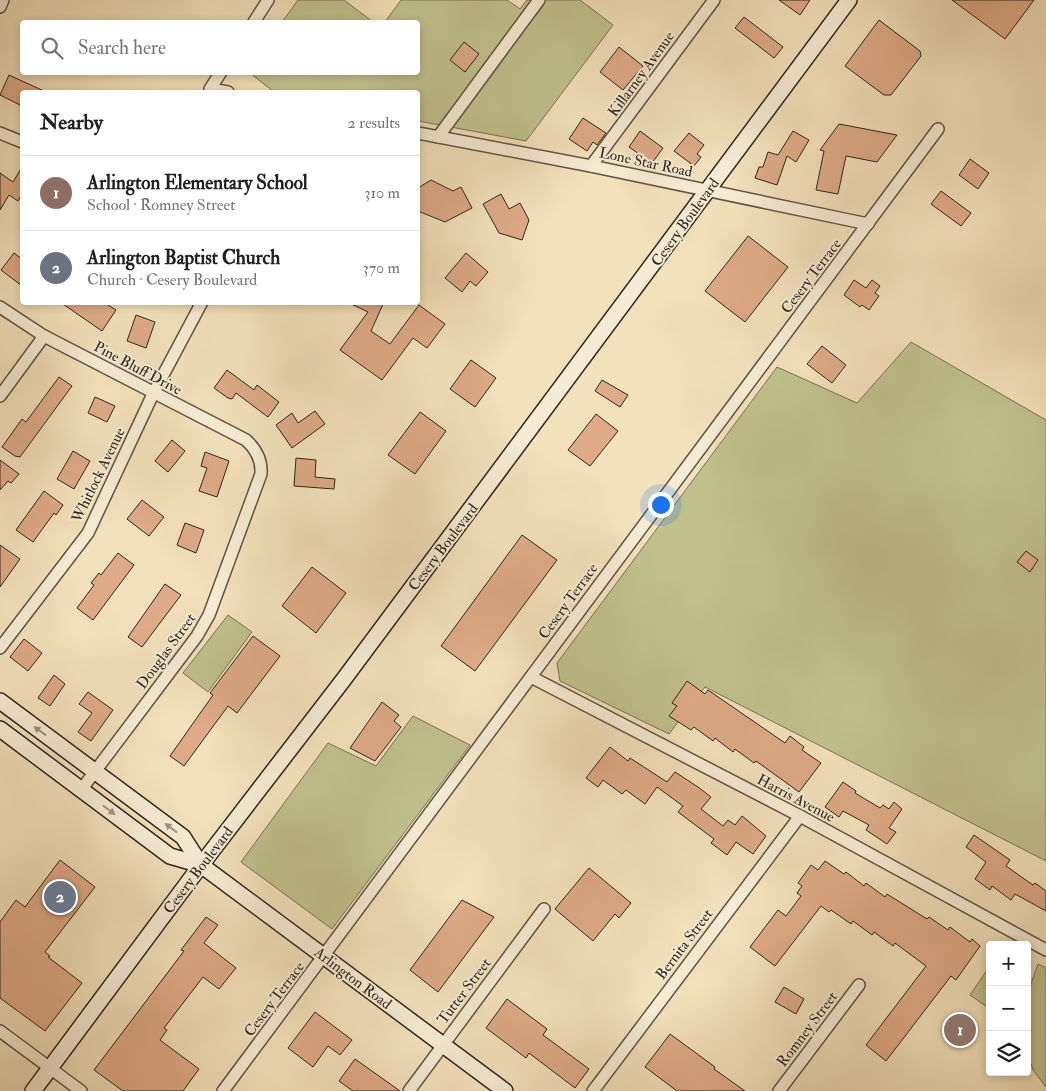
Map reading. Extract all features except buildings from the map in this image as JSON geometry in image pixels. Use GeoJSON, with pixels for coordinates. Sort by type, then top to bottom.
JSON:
{"type":"FeatureCollection","features":[{"type":"Feature","properties":{"kind":"main road","name":"Cesery Boulevard"},"geometry":{"type":"LineString","coordinates":[[33,1091],[709,191],[849,0]]}},
{"type":"Feature","properties":{"kind":"main road","name":"Arlington Road"},"geometry":{"type":"LineString","coordinates":[[0,701],[183,837],[201,865],[505,1091]]}},
{"type":"Feature","properties":{"kind":"main road","name":"Arlington Road"},"geometry":{"type":"LineString","coordinates":[[0,729],[170,856],[201,865]]}},
{"type":"Feature","properties":{"kind":"street"},"geometry":{"type":"LineString","coordinates":[[0,7],[3,0]]}},
{"type":"Feature","properties":{"kind":"street"},"geometry":{"type":"LineString","coordinates":[[255,20],[268,0]]}},
{"type":"Feature","properties":{"kind":"street"},"geometry":{"type":"LineString","coordinates":[[438,136],[539,0]]}},
{"type":"Feature","properties":{"kind":"street","name":"Killarney Avenue"},"geometry":{"type":"LineString","coordinates":[[591,166],[714,0]]}},
{"type":"Feature","properties":{"kind":"street"},"geometry":{"type":"LineString","coordinates":[[216,90],[210,89],[219,75]]}},
{"type":"Feature","properties":{"kind":"street","name":"Cesery Terrace"},"geometry":{"type":"LineString","coordinates":[[223,1091],[938,129]]}},
{"type":"Feature","properties":{"kind":"street","name":"Lone Star Road"},"geometry":{"type":"LineString","coordinates":[[420,133],[591,166],[868,224]]}},
{"type":"Feature","properties":{"kind":"street"},"geometry":{"type":"LineString","coordinates":[[0,134],[20,141]]}},
{"type":"Feature","properties":{"kind":"street","name":"Whitlock Avenue"},"geometry":{"type":"LineString","coordinates":[[0,648],[88,533],[153,394],[200,305]]}},
{"type":"Feature","properties":{"kind":"street","name":"Pine Bluff Drive"},"geometry":{"type":"LineString","coordinates":[[0,307],[44,336],[153,394],[246,440],[259,457]]}},
{"type":"Feature","properties":{"kind":"street"},"geometry":{"type":"LineString","coordinates":[[0,396],[44,336]]}},
{"type":"Feature","properties":{"kind":"street","name":"Douglas Street"},"geometry":{"type":"LineString","coordinates":[[82,790],[197,636],[209,615],[261,474],[259,457]]}},
{"type":"Feature","properties":{"kind":"street","name":"Harris Avenue"},"geometry":{"type":"LineString","coordinates":[[531,676],[800,816],[1046,950]]}},
{"type":"Feature","properties":{"kind":"street","name":"Bernita Street"},"geometry":{"type":"LineString","coordinates":[[593,1091],[800,816]]}},
{"type":"Feature","properties":{"kind":"street","name":"Tutter Street"},"geometry":{"type":"LineString","coordinates":[[408,1091],[544,909]]}},
{"type":"Feature","properties":{"kind":"street","name":"Romney Street"},"geometry":{"type":"LineString","coordinates":[[779,1091],[859,985]]}},
{"type":"Feature","properties":{"kind":"street"},"geometry":{"type":"LineString","coordinates":[[0,1031],[81,1091]]}},
{"type":"Feature","properties":{"kind":"green space"},"geometry":{"type":"Polygon","coordinates":[[[298,0],[344,0],[370,20],[283,20],[298,0]]]}},
{"type":"Feature","properties":{"kind":"green space"},"geometry":{"type":"Polygon","coordinates":[[[401,0],[507,0],[520,9],[527,0],[580,0],[613,25],[526,141],[420,121],[420,90],[271,90],[253,75],[420,75],[420,20],[386,20],[401,0]]]}},
{"type":"Feature","properties":{"kind":"green space"},"geometry":{"type":"Polygon","coordinates":[[[911,342],[1046,420],[1046,861],[705,687],[669,734],[560,681],[557,663],[777,367],[857,403],[911,342]]]}},
{"type":"Feature","properties":{"kind":"green space"},"geometry":{"type":"Polygon","coordinates":[[[228,615],[252,632],[208,692],[183,673],[228,615]]]}},
{"type":"Feature","properties":{"kind":"green space"},"geometry":{"type":"Polygon","coordinates":[[[413,716],[470,745],[332,929],[241,862],[328,743],[376,766],[413,716]]]}},
{"type":"Feature","properties":{"kind":"green space"},"geometry":{"type":"Polygon","coordinates":[[[1038,964],[1046,968],[1046,1087],[1033,1070],[1031,1064],[1031,984],[1038,964]]]}},
{"type":"Feature","properties":{"kind":"green space"},"geometry":{"type":"Polygon","coordinates":[[[986,972],[986,1006],[970,995],[986,972]]]}},
{"type":"Feature","properties":{"kind":"place","name":"Arlington Baptist Church"},"geometry":{"type":"Point","coordinates":[60,897]}},
{"type":"Feature","properties":{"kind":"place","name":"Arlington Elementary School"},"geometry":{"type":"Point","coordinates":[960,1030]}}]}
